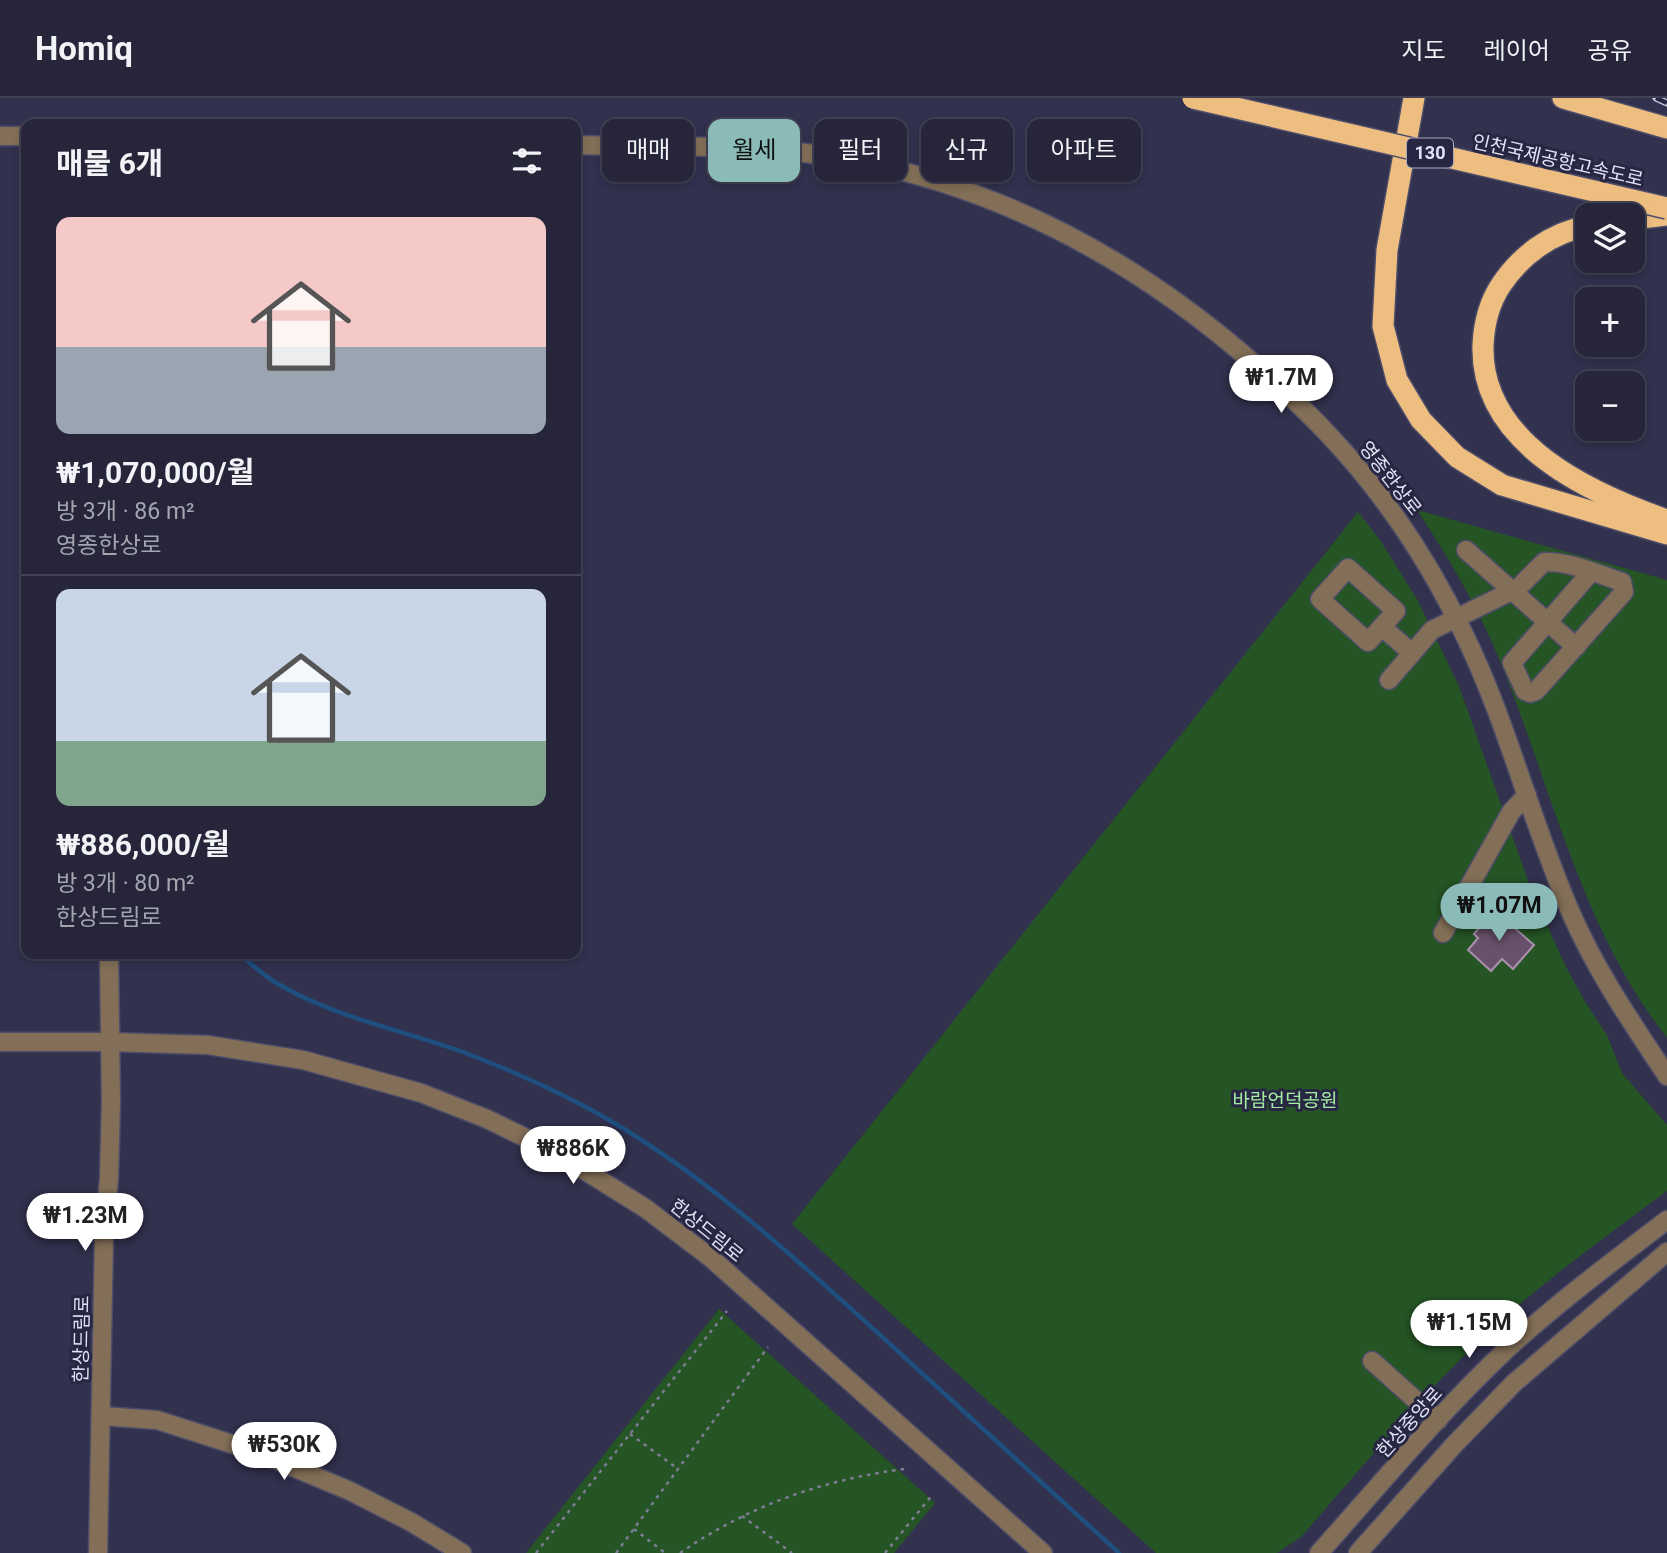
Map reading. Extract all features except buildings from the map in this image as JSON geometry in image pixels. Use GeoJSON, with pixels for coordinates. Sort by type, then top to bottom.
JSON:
{"type":"FeatureCollection","features":[{"type":"Feature","properties":{"kind":"highway","name":"인천국제공항고속도로"},"geometry":{"type":"LineString","coordinates":[[1193,98],[1667,208]]}},
{"type":"Feature","properties":{"kind":"highway"},"geometry":{"type":"LineString","coordinates":[[1414,98],[1387,250],[1383,326],[1397,380],[1421,420],[1457,457],[1502,485],[1667,534]]}},
{"type":"Feature","properties":{"kind":"highway"},"geometry":{"type":"LineString","coordinates":[[1563,98],[1667,128]]}},
{"type":"Feature","properties":{"kind":"highway"},"geometry":{"type":"LineString","coordinates":[[1645,218],[1667,215]]}},
{"type":"Feature","properties":{"kind":"highway"},"geometry":{"type":"LineString","coordinates":[[1575,229],[1532,251],[1512,269],[1494,296],[1483,328],[1482,359],[1487,387],[1500,413],[1520,437],[1566,474],[1625,506],[1667,520]]}},
{"type":"Feature","properties":{"kind":"street"},"geometry":{"type":"LineString","coordinates":[[0,136],[21,136]]}},
{"type":"Feature","properties":{"kind":"street","name":"영종한상로"},"geometry":{"type":"LineString","coordinates":[[581,145],[750,148],[855,160],[914,174],[970,192],[1066,233],[1114,259],[1184,305],[1229,342],[1327,433],[1359,468],[1397,518],[1434,575],[1479,664],[1560,886],[1580,933],[1621,1007],[1667,1076]]}},
{"type":"Feature","properties":{"kind":"street"},"geometry":{"type":"LineString","coordinates":[[1466,550],[1576,648]]}},
{"type":"Feature","properties":{"kind":"street"},"geometry":{"type":"LineString","coordinates":[[1389,680],[1432,630],[1512,591],[1544,562],[1556,562],[1591,572],[1622,582],[1624,592],[1540,688],[1531,693],[1525,691],[1512,663],[1591,572]]}},
{"type":"Feature","properties":{"kind":"street"},"geometry":{"type":"LineString","coordinates":[[1382,626],[1412,653]]}},
{"type":"Feature","properties":{"kind":"street"},"geometry":{"type":"LineString","coordinates":[[1443,933],[1511,812],[1527,795]]}},
{"type":"Feature","properties":{"kind":"street","name":"한상드림로"},"geometry":{"type":"LineString","coordinates":[[98,1553],[104,1236],[111,1103],[109,959]]}},
{"type":"Feature","properties":{"kind":"street","name":"한상드림로"},"geometry":{"type":"LineString","coordinates":[[0,1042],[208,1045],[303,1060],[421,1093],[487,1119],[555,1152],[645,1208],[711,1258],[1043,1553]]}},
{"type":"Feature","properties":{"kind":"street","name":"한상중앙로"},"geometry":{"type":"LineString","coordinates":[[1319,1553],[1438,1420],[1506,1350],[1568,1296],[1667,1220]]}},
{"type":"Feature","properties":{"kind":"street"},"geometry":{"type":"LineString","coordinates":[[1358,1553],[1514,1382],[1667,1252]]}},
{"type":"Feature","properties":{"kind":"street"},"geometry":{"type":"LineString","coordinates":[[1372,1361],[1438,1420]]}},
{"type":"Feature","properties":{"kind":"street"},"geometry":{"type":"LineString","coordinates":[[101,1416],[158,1420],[257,1452],[350,1491],[411,1522],[462,1553]]}},
{"type":"Feature","properties":{"kind":"path"},"geometry":{"type":"LineString","coordinates":[[536,1553],[727,1311]]}},
{"type":"Feature","properties":{"kind":"path"},"geometry":{"type":"LineString","coordinates":[[616,1553],[768,1347]]}},
{"type":"Feature","properties":{"kind":"path"},"geometry":{"type":"LineString","coordinates":[[630,1434],[678,1469]]}},
{"type":"Feature","properties":{"kind":"path"},"geometry":{"type":"LineString","coordinates":[[680,1553],[742,1516],[798,1492],[859,1476],[904,1469]]}},
{"type":"Feature","properties":{"kind":"path"},"geometry":{"type":"LineString","coordinates":[[885,1553],[933,1494]]}},
{"type":"Feature","properties":{"kind":"path"},"geometry":{"type":"LineString","coordinates":[[742,1516],[792,1553]]}},
{"type":"Feature","properties":{"kind":"path"},"geometry":{"type":"LineString","coordinates":[[634,1529],[665,1553]]}},
{"type":"Feature","properties":{"kind":"green space"},"geometry":{"type":"Polygon","coordinates":[[[1417,510],[1667,580],[1667,1038],[1637,995],[1612,950],[1570,855],[1518,707],[1491,640],[1462,583],[1417,510]]]}},
{"type":"Feature","properties":{"kind":"green space","name":"바람언덕공원"},"geometry":{"type":"Polygon","coordinates":[[[1358,512],[1380,540],[1417,599],[1459,686],[1532,892],[1566,967],[1607,1035],[1622,1073],[1667,1125],[1667,1191],[1545,1283],[1498,1323],[1408,1414],[1301,1537],[1277,1553],[1156,1553],[792,1224],[1358,512]]]}},
{"type":"Feature","properties":{"kind":"green space"},"geometry":{"type":"Polygon","coordinates":[[[719,1309],[935,1503],[894,1553],[526,1553],[719,1309]]]}},
{"type":"Feature","properties":{"kind":"waterway"},"geometry":{"type":"LineString","coordinates":[[245,959],[269,978],[318,1004],[460,1051],[562,1095],[621,1127],[690,1173],[786,1251],[1119,1553]]}},
{"type":"Feature","properties":{"kind":"railway"},"geometry":{"type":"LineString","coordinates":[[1656,98],[1667,103]]}}]}
